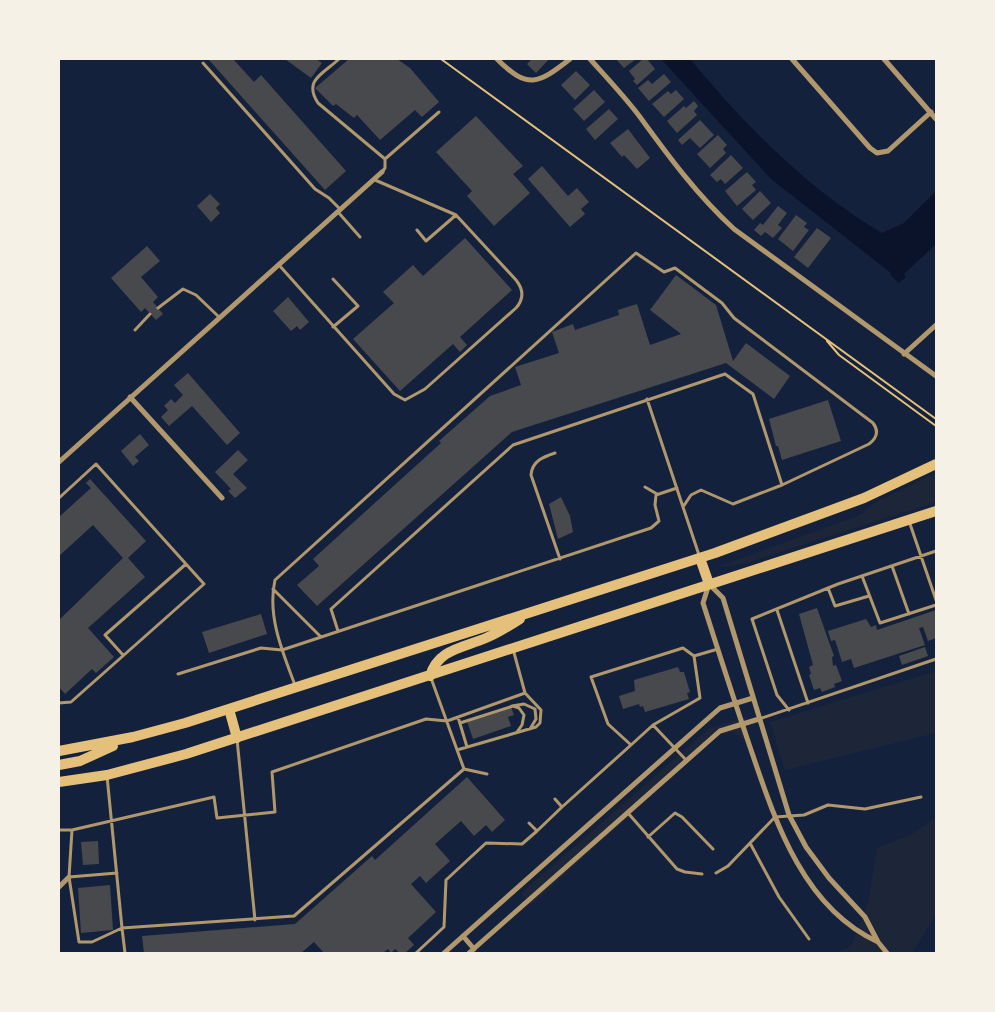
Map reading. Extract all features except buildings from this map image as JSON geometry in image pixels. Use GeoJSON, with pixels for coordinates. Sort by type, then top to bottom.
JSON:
{"type":"FeatureCollection","features":[{"type":"Feature","properties":{"kind":"main road"},"geometry":{"type":"LineString","coordinates":[[59,751],[133,737],[229,709],[700,558],[856,501],[936,464]]}},
{"type":"Feature","properties":{"kind":"main road"},"geometry":{"type":"LineString","coordinates":[[59,782],[107,775],[237,738],[936,511]]}},
{"type":"Feature","properties":{"kind":"main road"},"geometry":{"type":"LineString","coordinates":[[700,558],[709,584]]}},
{"type":"Feature","properties":{"kind":"main road"},"geometry":{"type":"LineString","coordinates":[[430,676],[437,660],[446,653],[497,633],[531,611]]}},
{"type":"Feature","properties":{"kind":"main road"},"geometry":{"type":"LineString","coordinates":[[229,709],[237,738]]}},
{"type":"Feature","properties":{"kind":"main road"},"geometry":{"type":"LineString","coordinates":[[59,765],[80,761],[133,737]]}},
{"type":"Feature","properties":{"kind":"street"},"geometry":{"type":"LineString","coordinates":[[497,59],[514,75],[529,80],[546,77],[570,59]]}},
{"type":"Feature","properties":{"kind":"street"},"geometry":{"type":"LineString","coordinates":[[590,59],[640,118],[663,151],[730,224],[936,376]]}},
{"type":"Feature","properties":{"kind":"street"},"geometry":{"type":"LineString","coordinates":[[792,59],[870,148],[877,153],[888,151],[930,112]]}},
{"type":"Feature","properties":{"kind":"street"},"geometry":{"type":"LineString","coordinates":[[884,59],[936,119]]}},
{"type":"Feature","properties":{"kind":"street"},"geometry":{"type":"LineString","coordinates":[[59,461],[382,172]]}},
{"type":"Feature","properties":{"kind":"street"},"geometry":{"type":"LineString","coordinates":[[904,354],[936,325]]}},
{"type":"Feature","properties":{"kind":"street"},"geometry":{"type":"LineString","coordinates":[[130,397],[222,498]]}},
{"type":"Feature","properties":{"kind":"street"},"geometry":{"type":"LineString","coordinates":[[878,942],[850,925],[814,888],[789,849],[775,818],[703,603],[709,584],[723,598],[789,815],[806,847],[829,878],[865,917],[878,942],[887,953]]}},
{"type":"Feature","properties":{"kind":"street"},"geometry":{"type":"LineString","coordinates":[[444,953],[720,708],[753,698]]}},
{"type":"Feature","properties":{"kind":"street"},"geometry":{"type":"LineString","coordinates":[[469,953],[720,731],[759,719]]}},
{"type":"Feature","properties":{"kind":"street"},"geometry":{"type":"LineString","coordinates":[[59,887],[69,877]]}},
{"type":"Feature","properties":{"kind":"street"},"geometry":{"type":"LineString","coordinates":[[463,936],[474,949]]}},
{"type":"Feature","properties":{"kind":"lane"},"geometry":{"type":"LineString","coordinates":[[339,59],[311,86],[312,94],[318,103],[385,159]]}},
{"type":"Feature","properties":{"kind":"lane"},"geometry":{"type":"LineString","coordinates":[[203,63],[315,189],[329,198],[360,237]]}},
{"type":"Feature","properties":{"kind":"lane"},"geometry":{"type":"LineString","coordinates":[[382,172],[385,168],[385,159],[439,112]]}},
{"type":"Feature","properties":{"kind":"lane"},"geometry":{"type":"LineString","coordinates":[[278,265],[394,394],[406,400],[425,389],[516,308],[522,297],[519,284],[456,215],[375,180]]}},
{"type":"Feature","properties":{"kind":"lane"},"geometry":{"type":"LineString","coordinates":[[417,230],[426,241],[456,215]]}},
{"type":"Feature","properties":{"kind":"lane"},"geometry":{"type":"LineString","coordinates":[[296,688],[282,650],[273,611],[275,580],[636,253],[664,272],[675,268],[722,303],[734,318],[875,425],[877,434],[869,444],[782,485],[733,504],[704,490],[692,495],[683,507]]}},
{"type":"Feature","properties":{"kind":"lane"},"geometry":{"type":"LineString","coordinates":[[333,279],[358,306],[333,327]]}},
{"type":"Feature","properties":{"kind":"lane"},"geometry":{"type":"LineString","coordinates":[[158,308],[183,289],[196,295],[219,317]]}},
{"type":"Feature","properties":{"kind":"lane"},"geometry":{"type":"LineString","coordinates":[[135,330],[150,314]]}},
{"type":"Feature","properties":{"kind":"lane"},"geometry":{"type":"LineString","coordinates":[[338,631],[332,609],[513,445],[647,399],[725,374],[753,394],[782,485]]}},
{"type":"Feature","properties":{"kind":"lane"},"geometry":{"type":"LineString","coordinates":[[647,399],[700,558]]}},
{"type":"Feature","properties":{"kind":"lane"},"geometry":{"type":"LineString","coordinates":[[555,453],[536,462],[532,468],[531,475],[560,559]]}},
{"type":"Feature","properties":{"kind":"lane"},"geometry":{"type":"LineString","coordinates":[[59,498],[96,464],[204,584],[71,702],[59,703]]}},
{"type":"Feature","properties":{"kind":"lane"},"geometry":{"type":"LineString","coordinates":[[645,487],[657,494],[677,488]]}},
{"type":"Feature","properties":{"kind":"lane"},"geometry":{"type":"LineString","coordinates":[[178,674],[262,648],[282,650],[651,528],[657,524],[659,518],[655,505],[657,494]]}},
{"type":"Feature","properties":{"kind":"lane"},"geometry":{"type":"LineString","coordinates":[[908,521],[936,600]]}},
{"type":"Feature","properties":{"kind":"lane"},"geometry":{"type":"LineString","coordinates":[[789,710],[777,695],[752,619],[828,588],[936,551]]}},
{"type":"Feature","properties":{"kind":"lane"},"geometry":{"type":"LineString","coordinates":[[123,656],[105,635],[186,564]]}},
{"type":"Feature","properties":{"kind":"lane"},"geometry":{"type":"LineString","coordinates":[[892,566],[909,614]]}},
{"type":"Feature","properties":{"kind":"lane"},"geometry":{"type":"LineString","coordinates":[[862,576],[880,623],[936,605]]}},
{"type":"Feature","properties":{"kind":"lane"},"geometry":{"type":"LineString","coordinates":[[828,588],[835,606],[869,596]]}},
{"type":"Feature","properties":{"kind":"lane"},"geometry":{"type":"LineString","coordinates":[[273,589],[320,637]]}},
{"type":"Feature","properties":{"kind":"lane"},"geometry":{"type":"LineString","coordinates":[[777,610],[808,703]]}},
{"type":"Feature","properties":{"kind":"lane"},"geometry":{"type":"LineString","coordinates":[[416,953],[444,927],[446,880],[486,843],[522,844],[537,831],[653,725],[700,698],[694,656],[683,648],[591,677],[608,724],[631,745]]}},
{"type":"Feature","properties":{"kind":"lane"},"geometry":{"type":"LineString","coordinates":[[694,656],[718,648]]}},
{"type":"Feature","properties":{"kind":"lane"},"geometry":{"type":"LineString","coordinates":[[457,750],[529,729],[540,723],[542,714],[536,703],[525,693],[513,649]]}},
{"type":"Feature","properties":{"kind":"lane"},"geometry":{"type":"LineString","coordinates":[[759,719],[936,659]]}},
{"type":"Feature","properties":{"kind":"lane"},"geometry":{"type":"LineString","coordinates":[[430,676],[464,769]]}},
{"type":"Feature","properties":{"kind":"lane"},"geometry":{"type":"LineString","coordinates":[[59,830],[72,830],[214,797],[217,818],[275,812],[272,772],[426,719],[447,722],[525,693]]}},
{"type":"Feature","properties":{"kind":"lane"},"geometry":{"type":"LineString","coordinates":[[460,723],[506,707],[524,704],[535,709],[536,719],[529,729]]}},
{"type":"Feature","properties":{"kind":"lane"},"geometry":{"type":"LineString","coordinates":[[506,707],[519,708],[524,715],[522,725],[516,733]]}},
{"type":"Feature","properties":{"kind":"lane"},"geometry":{"type":"LineString","coordinates":[[458,718],[467,747]]}},
{"type":"Feature","properties":{"kind":"lane"},"geometry":{"type":"LineString","coordinates":[[653,725],[687,760]]}},
{"type":"Feature","properties":{"kind":"lane"},"geometry":{"type":"LineString","coordinates":[[237,738],[255,920]]}},
{"type":"Feature","properties":{"kind":"lane"},"geometry":{"type":"LineString","coordinates":[[464,769],[487,774]]}},
{"type":"Feature","properties":{"kind":"lane"},"geometry":{"type":"LineString","coordinates":[[72,830],[69,877],[79,942],[92,942],[122,928],[294,916],[464,769]]}},
{"type":"Feature","properties":{"kind":"lane"},"geometry":{"type":"LineString","coordinates":[[107,775],[125,953]]}},
{"type":"Feature","properties":{"kind":"lane"},"geometry":{"type":"LineString","coordinates":[[716,873],[728,866],[775,818],[789,815],[804,815],[828,805],[865,808],[921,797]]}},
{"type":"Feature","properties":{"kind":"lane"},"geometry":{"type":"LineString","coordinates":[[555,799],[562,808]]}},
{"type":"Feature","properties":{"kind":"lane"},"geometry":{"type":"LineString","coordinates":[[628,813],[677,869],[702,874]]}},
{"type":"Feature","properties":{"kind":"lane"},"geometry":{"type":"LineString","coordinates":[[648,837],[675,813],[682,817],[713,849]]}},
{"type":"Feature","properties":{"kind":"lane"},"geometry":{"type":"LineString","coordinates":[[529,822],[537,831]]}},
{"type":"Feature","properties":{"kind":"lane"},"geometry":{"type":"LineString","coordinates":[[750,843],[779,897],[809,939]]}},
{"type":"Feature","properties":{"kind":"lane"},"geometry":{"type":"LineString","coordinates":[[69,877],[117,873]]}},
{"type":"Feature","properties":{"kind":"path"},"geometry":{"type":"LineString","coordinates":[[441,59],[936,419]]}},
{"type":"Feature","properties":{"kind":"path"},"geometry":{"type":"LineString","coordinates":[[824,338],[839,355],[936,426]]}},
{"type":"Feature","properties":{"kind":"shaded area"},"geometry":{"type":"Polygon","coordinates":[[[661,59],[690,59],[755,131],[803,176],[854,216],[882,233],[904,223],[936,191],[936,244],[904,274],[906,277],[899,283],[890,275],[891,273],[771,179],[661,59]]]}},
{"type":"Feature","properties":{"kind":"shaded area"},"geometry":{"type":"Polygon","coordinates":[[[936,473],[936,502],[743,564],[720,566],[858,516],[876,502],[936,473]]]}},
{"type":"Feature","properties":{"kind":"shaded area"},"geometry":{"type":"Polygon","coordinates":[[[936,671],[936,733],[785,770],[770,722],[936,671]]]}},
{"type":"Feature","properties":{"kind":"shaded area"},"geometry":{"type":"Polygon","coordinates":[[[746,717],[753,766],[747,742],[733,732],[718,736],[531,905],[521,893],[710,728],[746,717]]]}},
{"type":"Feature","properties":{"kind":"shaded area"},"geometry":{"type":"Polygon","coordinates":[[[936,817],[936,915],[912,953],[837,953],[851,946],[868,903],[877,848],[912,834],[936,817]]]}}]}
